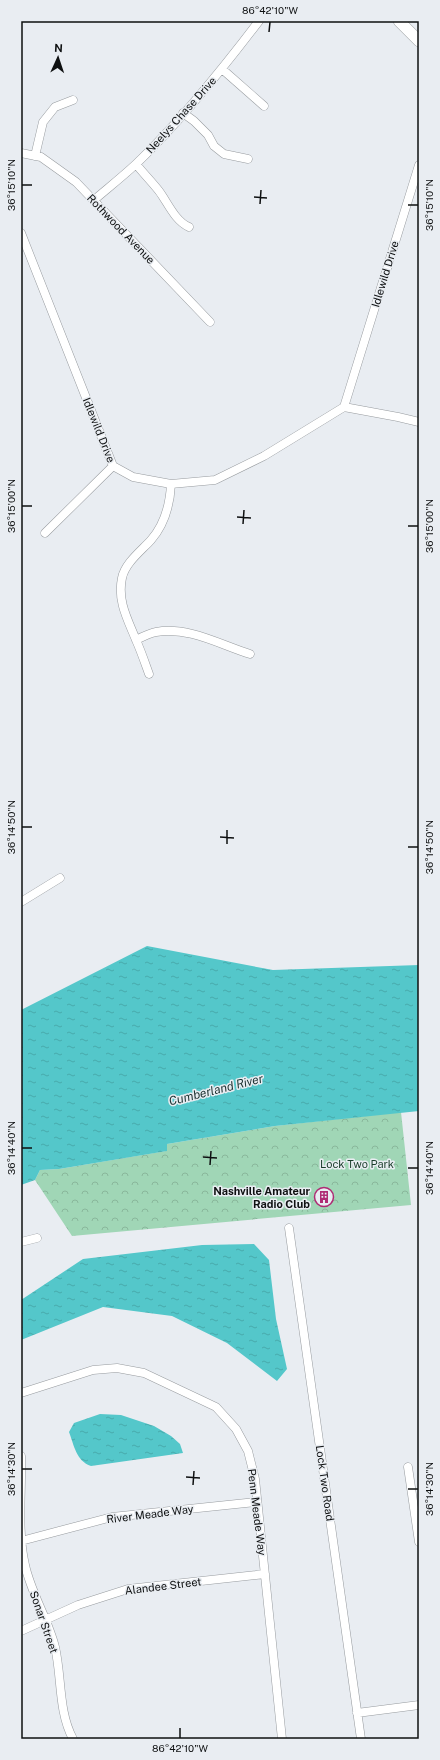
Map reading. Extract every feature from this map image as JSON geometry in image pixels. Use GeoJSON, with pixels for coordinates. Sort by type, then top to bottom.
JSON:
{"type":"FeatureCollection","features":[{"type":"Feature","properties":{"kind":"main road"},"geometry":{"type":"LineString","coordinates":[[399,21],[419,41]]}},
{"type":"Feature","properties":{"kind":"street","name":"Neelys Chase Drive"},"geometry":{"type":"LineString","coordinates":[[94,200],[136,164],[222,69],[259,21]]}},
{"type":"Feature","properties":{"kind":"street"},"geometry":{"type":"LineString","coordinates":[[222,69],[264,106]]}},
{"type":"Feature","properties":{"kind":"street"},"geometry":{"type":"LineString","coordinates":[[35,156],[43,122],[55,107],[72,100]]}},
{"type":"Feature","properties":{"kind":"street"},"geometry":{"type":"LineString","coordinates":[[183,113],[194,121],[208,135],[214,146],[224,154],[248,159]]}},
{"type":"Feature","properties":{"kind":"street","name":"Rothwood Avenue"},"geometry":{"type":"LineString","coordinates":[[21,153],[41,157],[76,182],[210,322]]}},
{"type":"Feature","properties":{"kind":"street"},"geometry":{"type":"LineString","coordinates":[[136,164],[158,190],[174,215],[184,225],[189,227]]}},
{"type":"Feature","properties":{"kind":"street","name":"Idlewild Drive"},"geometry":{"type":"LineString","coordinates":[[21,233],[113,466],[133,477],[171,484],[215,480],[264,456],[344,406],[419,165]]}},
{"type":"Feature","properties":{"kind":"street"},"geometry":{"type":"LineString","coordinates":[[344,406],[398,416],[419,422]]}},
{"type":"Feature","properties":{"kind":"street"},"geometry":{"type":"LineString","coordinates":[[45,533],[113,466]]}},
{"type":"Feature","properties":{"kind":"street"},"geometry":{"type":"LineString","coordinates":[[149,674],[123,611],[121,592],[122,578],[128,564],[152,539],[163,522],[170,501],[171,484]]}},
{"type":"Feature","properties":{"kind":"street"},"geometry":{"type":"LineString","coordinates":[[136,640],[156,632],[181,632],[206,638],[250,654]]}},
{"type":"Feature","properties":{"kind":"street"},"geometry":{"type":"LineString","coordinates":[[21,902],[60,878]]}},
{"type":"Feature","properties":{"kind":"street","name":"Lock Two Road"},"geometry":{"type":"LineString","coordinates":[[289,1228],[360,1739]]}},
{"type":"Feature","properties":{"kind":"street"},"geometry":{"type":"LineString","coordinates":[[21,1242],[37,1238]]}},
{"type":"Feature","properties":{"kind":"street","name":"Penn Meade Way"},"geometry":{"type":"LineString","coordinates":[[21,1393],[93,1370],[117,1368],[144,1373],[216,1407],[236,1429],[248,1451],[255,1479],[256,1502],[282,1739]]}},
{"type":"Feature","properties":{"kind":"street","name":"Sonar Street"},"geometry":{"type":"LineString","coordinates":[[21,1456],[21,1541],[24,1564],[55,1647],[62,1702],[69,1732],[73,1739]]}},
{"type":"Feature","properties":{"kind":"street"},"geometry":{"type":"LineString","coordinates":[[408,1467],[419,1542]]}},
{"type":"Feature","properties":{"kind":"street","name":"River Meade Way"},"geometry":{"type":"LineString","coordinates":[[21,1541],[112,1517],[256,1502]]}},
{"type":"Feature","properties":{"kind":"street","name":"Alandee Street"},"geometry":{"type":"LineString","coordinates":[[21,1631],[78,1605],[128,1589],[265,1574]]}},
{"type":"Feature","properties":{"kind":"street"},"geometry":{"type":"LineString","coordinates":[[357,1713],[419,1705]]}},
{"type":"Feature","properties":{"kind":"green space","name":"Lock Two Park"},"geometry":{"type":"Polygon","coordinates":[[[401,1112],[411,1205],[72,1236],[35,1180],[40,1170],[59,1169],[166,1151],[167,1144],[275,1126],[401,1112]]]}},
{"type":"Feature","properties":{"kind":"water","name":"Cumberland River"},"geometry":{"type":"Polygon","coordinates":[[[147,946],[273,970],[419,965],[419,1111],[275,1126],[167,1144],[167,1151],[59,1169],[40,1170],[35,1180],[21,1185],[21,1010],[147,946]]]}},
{"type":"Feature","properties":{"kind":"water"},"geometry":{"type":"Polygon","coordinates":[[[254,1244],[269,1260],[276,1319],[287,1369],[277,1381],[227,1343],[172,1316],[103,1307],[21,1340],[21,1300],[83,1259],[202,1245],[254,1244]]]}},
{"type":"Feature","properties":{"kind":"water"},"geometry":{"type":"Polygon","coordinates":[[[100,1414],[121,1415],[154,1426],[171,1436],[180,1444],[183,1453],[91,1466],[86,1464],[76,1452],[69,1432],[74,1423],[100,1414]]]}},
{"type":"Feature","properties":{"kind":"place","name":"Nashville Amateur Radio Club"},"geometry":{"type":"Point","coordinates":[324,1197]}}]}
